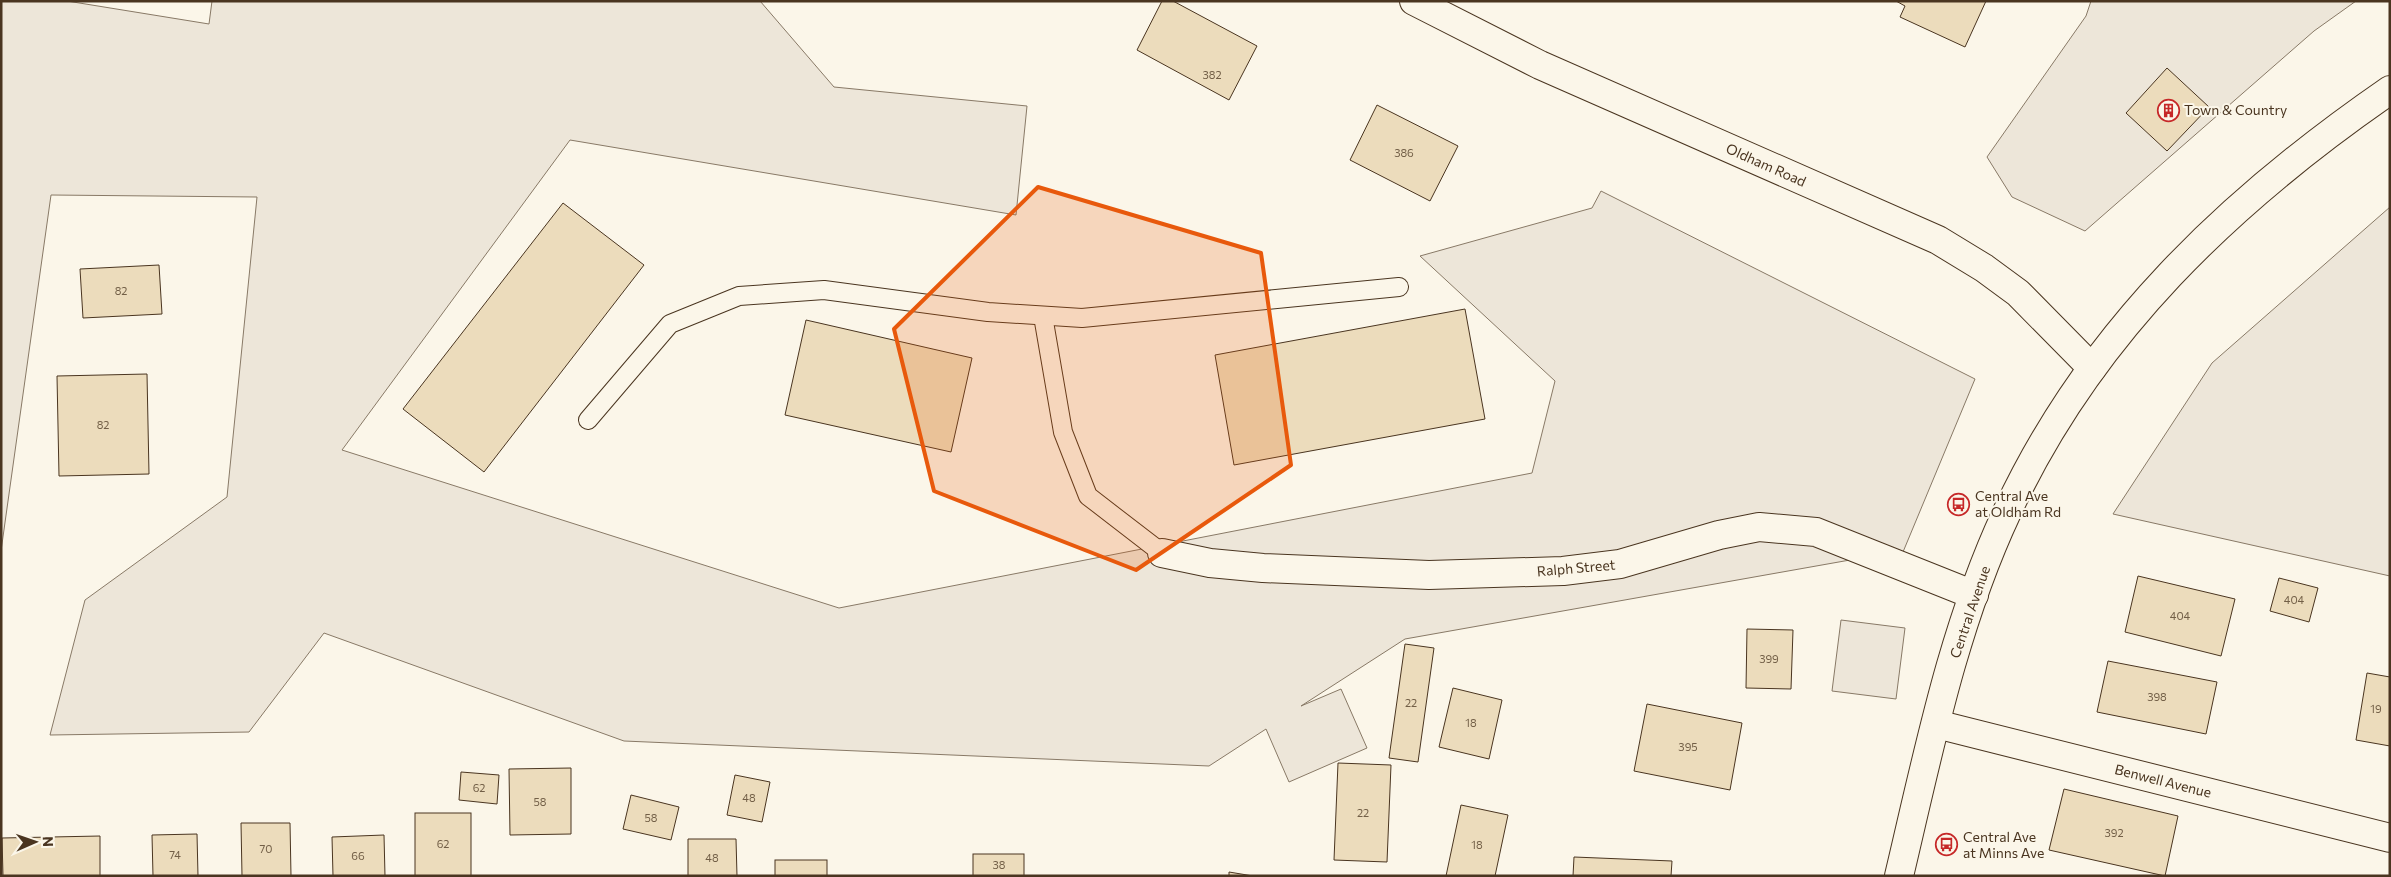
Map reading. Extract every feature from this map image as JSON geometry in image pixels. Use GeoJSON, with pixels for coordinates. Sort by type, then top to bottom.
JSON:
{"type":"FeatureCollection","features":[{"type":"Feature","properties":{"kind":"street","name":"Oldham Road"},"geometry":{"type":"LineString","coordinates":[[1414,1],[1540,65],[1938,240],[1984,268],[2018,293],[2092,368]]}},
{"type":"Feature","properties":{"kind":"street","name":"Central Avenue"},"geometry":{"type":"LineString","coordinates":[[1899,876],[1945,686],[1974,596],[2006,512],[2076,389],[2142,303],[2200,242],[2276,175],[2390,90]]}},
{"type":"Feature","properties":{"kind":"street","name":"Ralph Street"},"geometry":{"type":"LineString","coordinates":[[1162,552],[1210,563],[1263,568],[1430,575],[1563,571],[1620,564],[1719,535],[1759,527],[1816,532],[1974,596]]}},
{"type":"Feature","properties":{"kind":"street","name":"Benwell Avenue"},"geometry":{"type":"LineString","coordinates":[[1936,724],[2390,838]]}},
{"type":"Feature","properties":{"kind":"lane"},"geometry":{"type":"LineString","coordinates":[[588,420],[670,324],[739,296],[824,290],[988,312],[1082,318],[1399,287]]}},
{"type":"Feature","properties":{"kind":"lane"},"geometry":{"type":"LineString","coordinates":[[1042,316],[1063,432],[1088,496],[1162,552]]}},
{"type":"Feature","properties":{"kind":"highlighted area"},"geometry":{"type":"Polygon","coordinates":[[[1038,187],[1261,253],[1291,465],[1136,570],[934,491],[894,329],[1038,187]]]}},
{"type":"Feature","properties":{"kind":"shaded area"},"geometry":{"type":"Polygon","coordinates":[[[1,1],[67,1],[209,24],[212,1],[760,1],[834,87],[1027,106],[1016,215],[570,140],[342,450],[839,608],[1532,473],[1555,381],[1420,256],[1592,208],[1601,191],[1975,379],[1893,576],[1850,560],[1405,639],[1301,706],[1341,689],[1367,748],[1289,782],[1266,729],[1209,766],[624,741],[324,633],[249,732],[50,735],[85,600],[227,497],[257,197],[51,195],[1,551],[1,1]]]}},
{"type":"Feature","properties":{"kind":"shaded area"},"geometry":{"type":"Polygon","coordinates":[[[2091,1],[2356,1],[2314,31],[2085,231],[2012,197],[1987,157],[2086,16],[2091,1]]]}},
{"type":"Feature","properties":{"kind":"shaded area"},"geometry":{"type":"Polygon","coordinates":[[[2390,207],[2390,576],[2113,514],[2212,363],[2390,207]]]}},
{"type":"Feature","properties":{"kind":"shaded area"},"geometry":{"type":"Polygon","coordinates":[[[1841,620],[1905,628],[1896,699],[1832,691],[1841,620]]]}},
{"type":"Feature","properties":{"kind":"building"},"geometry":{"type":"Polygon","coordinates":[[[1162,1],[1173,1],[1257,46],[1229,100],[1137,50],[1162,1]]]}},
{"type":"Feature","properties":{"kind":"building"},"geometry":{"type":"Polygon","coordinates":[[[1896,1],[1986,1],[1965,47],[1900,17],[1905,6],[1896,1]]]}},
{"type":"Feature","properties":{"kind":"building","name":"Town & Country"},"geometry":{"type":"Polygon","coordinates":[[[2167,68],[2209,107],[2167,151],[2126,113],[2167,68]]]}},
{"type":"Feature","properties":{"kind":"building"},"geometry":{"type":"Polygon","coordinates":[[[1377,105],[1458,146],[1430,201],[1350,160],[1377,105]]]}},
{"type":"Feature","properties":{"kind":"building"},"geometry":{"type":"Polygon","coordinates":[[[563,203],[644,265],[484,472],[403,409],[563,203]]]}},
{"type":"Feature","properties":{"kind":"building"},"geometry":{"type":"Polygon","coordinates":[[[159,265],[162,314],[83,318],[80,269],[159,265]]]}},
{"type":"Feature","properties":{"kind":"building"},"geometry":{"type":"Polygon","coordinates":[[[1465,309],[1485,419],[1234,465],[1215,355],[1465,309]]]}},
{"type":"Feature","properties":{"kind":"building"},"geometry":{"type":"Polygon","coordinates":[[[806,320],[972,358],[951,452],[785,415],[806,320]]]}},
{"type":"Feature","properties":{"kind":"building"},"geometry":{"type":"Polygon","coordinates":[[[147,374],[149,474],[59,476],[57,376],[147,374]]]}},
{"type":"Feature","properties":{"kind":"building"},"geometry":{"type":"Polygon","coordinates":[[[2138,576],[2235,599],[2221,656],[2125,632],[2138,576]]]}},
{"type":"Feature","properties":{"kind":"building"},"geometry":{"type":"Polygon","coordinates":[[[2279,578],[2318,588],[2309,622],[2270,611],[2279,578]]]}},
{"type":"Feature","properties":{"kind":"building"},"geometry":{"type":"Polygon","coordinates":[[[1747,629],[1793,630],[1791,689],[1746,688],[1747,629]]]}},
{"type":"Feature","properties":{"kind":"building"},"geometry":{"type":"Polygon","coordinates":[[[1405,644],[1434,648],[1418,762],[1389,758],[1405,644]]]}},
{"type":"Feature","properties":{"kind":"building"},"geometry":{"type":"Polygon","coordinates":[[[2108,661],[2217,682],[2206,734],[2097,712],[2108,661]]]}},
{"type":"Feature","properties":{"kind":"building"},"geometry":{"type":"Polygon","coordinates":[[[2367,673],[2390,677],[2390,746],[2356,740],[2367,673]]]}},
{"type":"Feature","properties":{"kind":"building"},"geometry":{"type":"Polygon","coordinates":[[[1453,688],[1502,700],[1489,759],[1439,747],[1453,688]]]}},
{"type":"Feature","properties":{"kind":"building"},"geometry":{"type":"Polygon","coordinates":[[[1647,704],[1742,723],[1730,790],[1634,771],[1647,704]]]}},
{"type":"Feature","properties":{"kind":"building"},"geometry":{"type":"Polygon","coordinates":[[[1338,763],[1391,765],[1387,862],[1334,860],[1338,763]]]}},
{"type":"Feature","properties":{"kind":"building"},"geometry":{"type":"Polygon","coordinates":[[[571,768],[571,834],[510,835],[509,769],[571,768]]]}},
{"type":"Feature","properties":{"kind":"building"},"geometry":{"type":"Polygon","coordinates":[[[461,772],[499,775],[497,804],[459,800],[461,772]]]}},
{"type":"Feature","properties":{"kind":"building"},"geometry":{"type":"Polygon","coordinates":[[[735,775],[770,782],[762,822],[727,815],[735,775]]]}},
{"type":"Feature","properties":{"kind":"building"},"geometry":{"type":"Polygon","coordinates":[[[2064,789],[2178,816],[2165,876],[2049,850],[2064,789]]]}},
{"type":"Feature","properties":{"kind":"building"},"geometry":{"type":"Polygon","coordinates":[[[631,795],[679,807],[671,840],[623,829],[631,795]]]}},
{"type":"Feature","properties":{"kind":"building"},"geometry":{"type":"Polygon","coordinates":[[[1461,805],[1508,815],[1495,876],[1446,876],[1461,805]]]}},
{"type":"Feature","properties":{"kind":"building"},"geometry":{"type":"Polygon","coordinates":[[[415,813],[471,813],[471,876],[415,876],[415,813]]]}},
{"type":"Feature","properties":{"kind":"building"},"geometry":{"type":"Polygon","coordinates":[[[241,823],[290,823],[291,876],[242,876],[241,823]]]}},
{"type":"Feature","properties":{"kind":"building"},"geometry":{"type":"Polygon","coordinates":[[[197,834],[198,876],[153,876],[152,835],[197,834]]]}},
{"type":"Feature","properties":{"kind":"building"},"geometry":{"type":"Polygon","coordinates":[[[384,835],[385,876],[333,876],[332,837],[384,835]]]}},
{"type":"Feature","properties":{"kind":"building"},"geometry":{"type":"Polygon","coordinates":[[[100,836],[100,876],[3,876],[2,838],[100,836]]]}},
{"type":"Feature","properties":{"kind":"building"},"geometry":{"type":"Polygon","coordinates":[[[688,839],[736,839],[737,876],[688,876],[688,839]]]}},
{"type":"Feature","properties":{"kind":"building"},"geometry":{"type":"Polygon","coordinates":[[[973,854],[1024,854],[1024,876],[973,876],[973,854]]]}},
{"type":"Feature","properties":{"kind":"building"},"geometry":{"type":"Polygon","coordinates":[[[1574,857],[1672,861],[1671,876],[1573,876],[1574,857]]]}},
{"type":"Feature","properties":{"kind":"building"},"geometry":{"type":"Polygon","coordinates":[[[775,860],[827,860],[827,876],[775,876],[775,860]]]}},
{"type":"Feature","properties":{"kind":"building"},"geometry":{"type":"Polygon","coordinates":[[[1229,872],[1253,876],[1229,876],[1229,872]]]}},
{"type":"Feature","properties":{"kind":"place","name":"Town & Country"},"geometry":{"type":"Point","coordinates":[2168,110]}},
{"type":"Feature","properties":{"kind":"place","name":"Central Ave at Oldham Rd"},"geometry":{"type":"Point","coordinates":[1959,504]}},
{"type":"Feature","properties":{"kind":"place","name":"Central Ave at Minns Ave"},"geometry":{"type":"Point","coordinates":[1947,845]}}]}
